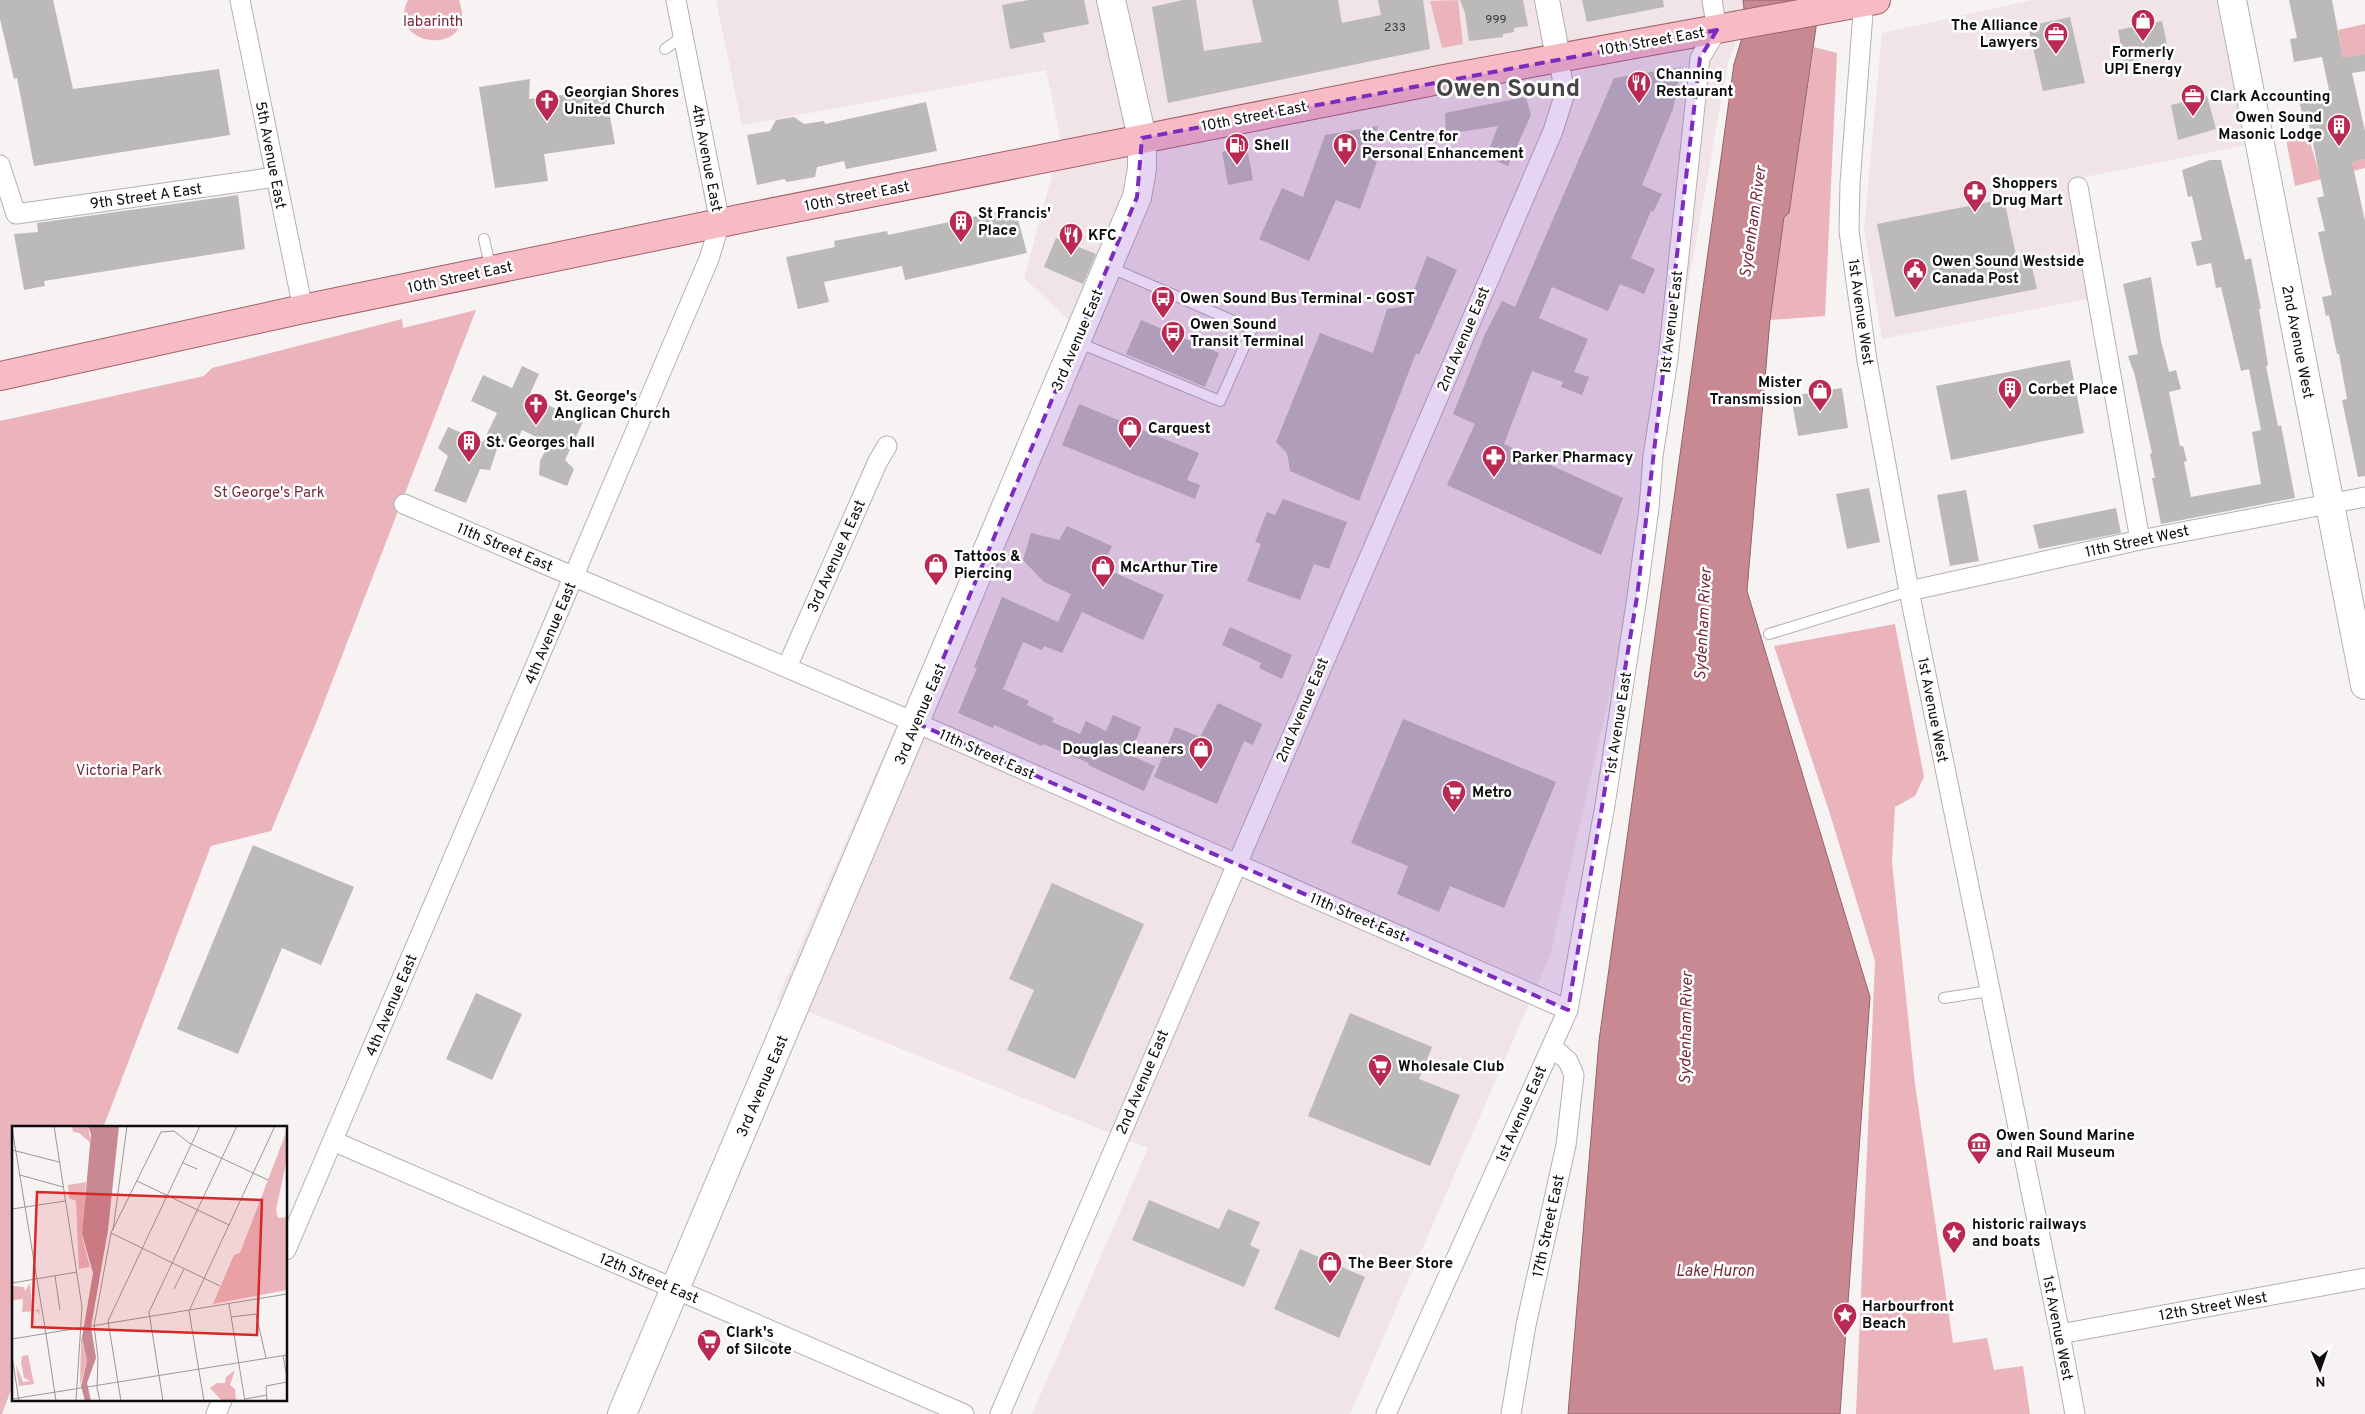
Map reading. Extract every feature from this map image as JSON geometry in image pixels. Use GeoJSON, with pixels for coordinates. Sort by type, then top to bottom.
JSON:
{"type":"FeatureCollection","features":[{"type":"Feature","properties":{"kind":"main road","name":"3rd Avenue East"},"geometry":{"type":"LineString","coordinates":[[622,1414],[1137,197],[1142,169],[1142,138],[1111,0]]}},
{"type":"Feature","properties":{"kind":"main road","name":"2nd Avenue West"},"geometry":{"type":"LineString","coordinates":[[2232,0],[2365,685]]}},
{"type":"Feature","properties":{"kind":"main road","name":"10th Street East"},"geometry":{"type":"LineString","coordinates":[[0,376],[303,309],[1142,138],[1558,57],[1830,10],[1868,1]]}},
{"type":"Feature","properties":{"kind":"street","name":"5th Avenue East"},"geometry":{"type":"LineString","coordinates":[[240,0],[303,309]]}},
{"type":"Feature","properties":{"kind":"street","name":"4th Avenue East"},"geometry":{"type":"LineString","coordinates":[[288,1245],[709,258],[720,223],[676,0]]}},
{"type":"Feature","properties":{"kind":"street","name":"2nd Avenue East"},"geometry":{"type":"LineString","coordinates":[[1000,1414],[1236,862],[1553,131],[1565,93],[1547,0]]}},
{"type":"Feature","properties":{"kind":"street"},"geometry":{"type":"LineString","coordinates":[[1712,0],[1717,30]]}},
{"type":"Feature","properties":{"kind":"street","name":"1st Avenue West"},"geometry":{"type":"LineString","coordinates":[[1868,1],[1850,183],[1849,231],[1867,360],[1909,591],[2060,1334],[2074,1414]]}},
{"type":"Feature","properties":{"kind":"street","name":"1st Avenue East"},"geometry":{"type":"LineString","coordinates":[[1386,1414],[1568,1010],[1605,805],[1644,547],[1653,456],[1668,359],[1700,58],[1717,30]]}},
{"type":"Feature","properties":{"kind":"street","name":"9th Street A East"},"geometry":{"type":"LineString","coordinates":[[0,165],[16,214],[276,177]]}},
{"type":"Feature","properties":{"kind":"street"},"geometry":{"type":"LineString","coordinates":[[2078,187],[2140,540]]}},
{"type":"Feature","properties":{"kind":"street","name":"3rd Avenue A East"},"geometry":{"type":"LineString","coordinates":[[787,667],[878,461],[887,446]]}},
{"type":"Feature","properties":{"kind":"street","name":"11th Street West"},"geometry":{"type":"LineString","coordinates":[[1909,591],[2140,540],[2365,497]]}},
{"type":"Feature","properties":{"kind":"street","name":"11th Street East"},"geometry":{"type":"LineString","coordinates":[[404,504],[787,667],[1236,862],[1568,1010]]}},
{"type":"Feature","properties":{"kind":"street","name":"17th Street East"},"geometry":{"type":"LineString","coordinates":[[1511,1414],[1526,1325],[1566,1145],[1574,1075],[1568,1061],[1552,1047]]}},
{"type":"Feature","properties":{"kind":"street","name":"12th Street East"},"geometry":{"type":"LineString","coordinates":[[333,1141],[964,1414]]}},
{"type":"Feature","properties":{"kind":"street","name":"12th Street West"},"geometry":{"type":"LineString","coordinates":[[2060,1334],[2365,1278]]}},
{"type":"Feature","properties":{"kind":"street"},"geometry":{"type":"LineString","coordinates":[[216,1414],[221,1402]]}},
{"type":"Feature","properties":{"kind":"lane"},"geometry":{"type":"LineString","coordinates":[[665,48],[684,36]]}},
{"type":"Feature","properties":{"kind":"lane"},"geometry":{"type":"LineString","coordinates":[[484,239],[491,271]]}},
{"type":"Feature","properties":{"kind":"lane"},"geometry":{"type":"LineString","coordinates":[[1076,341],[1220,401],[1252,328],[1108,266]]}},
{"type":"Feature","properties":{"kind":"lane"},"geometry":{"type":"LineString","coordinates":[[1769,634],[1909,591]]}},
{"type":"Feature","properties":{"kind":"lane"},"geometry":{"type":"LineString","coordinates":[[1944,998],[1989,991]]}},
{"type":"Feature","properties":{"kind":"highlighted area"},"geometry":{"type":"Polygon","coordinates":[[[1717,30],[1700,58],[1637,597],[1568,1010],[916,723],[1137,197],[1142,138],[1717,30]]]}},
{"type":"Feature","properties":{"kind":"shaded area"},"geometry":{"type":"Polygon","coordinates":[[[716,0],[1743,0],[1745,17],[1728,63],[1633,592],[1550,956],[1350,1414],[1032,1414],[1148,1148],[777,999],[1072,323],[1024,278],[1061,142],[1046,70],[742,125],[716,0]]]}},
{"type":"Feature","properties":{"kind":"shaded area"},"geometry":{"type":"Polygon","coordinates":[[[2032,0],[2219,0],[2247,145],[2070,180],[2087,299],[1882,339],[1864,229],[1882,33],[2032,0]]]}},
{"type":"Feature","properties":{"kind":"green space","name":"labarinth"},"geometry":{"type":"Polygon","coordinates":[[[408,0],[459,0],[462,19],[456,32],[446,39],[432,40],[419,37],[408,29],[404,16],[408,0]]]}},
{"type":"Feature","properties":{"kind":"green space"},"geometry":{"type":"Polygon","coordinates":[[[1458,0],[1463,44],[1442,48],[1430,1],[1458,0]]]}},
{"type":"Feature","properties":{"kind":"green space"},"geometry":{"type":"Polygon","coordinates":[[[2365,24],[2365,54],[2343,59],[2338,30],[2365,24]]]}},
{"type":"Feature","properties":{"kind":"green space"},"geometry":{"type":"Polygon","coordinates":[[[1814,47],[1837,53],[1825,316],[1770,320],[1784,217],[1789,213],[1814,47]]]}},
{"type":"Feature","properties":{"kind":"green space"},"geometry":{"type":"Polygon","coordinates":[[[2308,135],[2318,169],[2365,159],[2365,168],[2295,186],[2286,139],[2308,135]]]}},
{"type":"Feature","properties":{"kind":"green space","name":"Victoria Park"},"geometry":{"type":"Polygon","coordinates":[[[476,310],[316,723],[271,831],[211,846],[104,1126],[12,1126],[12,1387],[2,1414],[0,1414],[0,421],[204,376],[212,368],[402,319],[403,328],[476,310]]]}},
{"type":"Feature","properties":{"kind":"green space"},"geometry":{"type":"Polygon","coordinates":[[[1895,624],[1924,777],[1915,796],[1895,807],[1892,862],[1915,1084],[1953,1343],[1987,1338],[1994,1370],[2023,1366],[2030,1414],[1856,1414],[1875,961],[1829,811],[1774,646],[1895,624]]]}},
{"type":"Feature","properties":{"kind":"water","name":"Lake Huron"},"geometry":{"type":"Polygon","coordinates":[[[1743,0],[1820,0],[1789,213],[1784,217],[1770,320],[1747,591],[1870,997],[1840,1414],[1568,1414],[1599,1041],[1734,64],[1746,25],[1743,0]]]}},
{"type":"Feature","properties":{"kind":"building"},"geometry":{"type":"Polygon","coordinates":[[[0,0],[53,0],[73,89],[219,69],[230,135],[34,166],[17,78],[14,79],[0,19],[0,0]]]}},
{"type":"Feature","properties":{"kind":"building"},"geometry":{"type":"Polygon","coordinates":[[[1029,0],[1084,0],[1089,24],[1043,33],[1045,42],[1010,49],[1002,5],[1029,0]]]}},
{"type":"Feature","properties":{"kind":"building"},"geometry":{"type":"Polygon","coordinates":[[[1183,0],[1196,0],[1204,51],[1262,42],[1252,0],[1338,0],[1342,23],[1381,15],[1378,0],[1423,0],[1430,49],[1168,103],[1152,7],[1183,0]]]}},
{"type":"Feature","properties":{"kind":"building"},"geometry":{"type":"Polygon","coordinates":[[[1460,0],[1523,0],[1528,26],[1514,28],[1514,32],[1503,34],[1503,37],[1469,41],[1465,13],[1460,0]]]}},
{"type":"Feature","properties":{"kind":"building"},"geometry":{"type":"Polygon","coordinates":[[[1582,0],[1663,0],[1664,7],[1587,22],[1582,0]]]}},
{"type":"Feature","properties":{"kind":"building"},"geometry":{"type":"Polygon","coordinates":[[[2289,0],[2332,0],[2343,58],[2365,54],[2365,71],[2352,73],[2365,131],[2365,159],[2352,162],[2365,221],[2365,476],[2358,477],[2342,400],[2347,399],[2339,354],[2337,354],[2329,315],[2326,316],[2322,297],[2332,295],[2318,232],[2325,231],[2317,198],[2324,196],[2308,120],[2304,121],[2298,97],[2329,90],[2322,57],[2294,62],[2290,39],[2297,38],[2289,0]]]}},
{"type":"Feature","properties":{"kind":"building","name":"The Alliance Lawyers"},"geometry":{"type":"Polygon","coordinates":[[[2070,17],[2085,83],[2043,91],[2028,26],[2070,17]]]}},
{"type":"Feature","properties":{"kind":"building","name":"Formerly UPI Energy"},"geometry":{"type":"Polygon","coordinates":[[[2162,21],[2169,54],[2124,63],[2118,30],[2162,21]]]}},
{"type":"Feature","properties":{"kind":"building"},"geometry":{"type":"Polygon","coordinates":[[[1681,67],[1673,109],[1642,185],[1662,194],[1653,212],[1651,211],[1631,258],[1655,269],[1644,294],[1620,284],[1608,311],[1552,287],[1539,318],[1588,339],[1574,372],[1589,377],[1582,395],[1561,387],[1563,382],[1532,371],[1504,444],[1623,498],[1601,555],[1447,485],[1475,424],[1453,414],[1485,334],[1502,301],[1515,307],[1614,78],[1681,67]]]}},
{"type":"Feature","properties":{"kind":"building","name":"Georgian Shores United Church"},"geometry":{"type":"Polygon","coordinates":[[[530,79],[529,99],[605,90],[615,144],[544,154],[548,181],[495,188],[479,87],[530,79]]]}},
{"type":"Feature","properties":{"kind":"building","name":"Clark Accounting"},"geometry":{"type":"Polygon","coordinates":[[[2207,96],[2216,129],[2178,140],[2171,105],[2207,96]]]}},
{"type":"Feature","properties":{"kind":"building"},"geometry":{"type":"Polygon","coordinates":[[[1526,97],[1531,115],[1508,166],[1486,157],[1498,126],[1446,134],[1445,113],[1526,97]]]}},
{"type":"Feature","properties":{"kind":"building"},"geometry":{"type":"Polygon","coordinates":[[[926,102],[937,151],[846,169],[844,161],[817,167],[815,177],[787,182],[784,179],[757,185],[747,135],[770,131],[776,120],[794,117],[804,124],[824,121],[825,124],[926,102]]]}},
{"type":"Feature","properties":{"kind":"building"},"geometry":{"type":"Polygon","coordinates":[[[1378,126],[1370,150],[1380,153],[1360,209],[1336,200],[1309,261],[1259,239],[1282,188],[1303,197],[1325,135],[1378,126]]]}},
{"type":"Feature","properties":{"kind":"building","name":"Shell"},"geometry":{"type":"Polygon","coordinates":[[[1247,147],[1253,180],[1228,185],[1222,152],[1247,147]]]}},
{"type":"Feature","properties":{"kind":"building"},"geometry":{"type":"Polygon","coordinates":[[[2210,160],[2221,160],[2245,260],[2251,258],[2261,309],[2259,309],[2268,365],[2266,366],[2278,426],[2281,425],[2295,498],[2161,524],[2152,478],[2155,478],[2150,454],[2152,453],[2135,376],[2128,356],[2138,354],[2123,284],[2151,277],[2161,341],[2169,372],[2176,370],[2181,389],[2169,392],[2180,446],[2183,446],[2187,461],[2184,462],[2191,497],[2261,484],[2252,432],[2261,430],[2249,369],[2241,371],[2221,287],[2216,288],[2211,263],[2197,266],[2191,242],[2202,240],[2192,196],[2188,197],[2182,170],[2210,160]]]}},
{"type":"Feature","properties":{"kind":"building"},"geometry":{"type":"Polygon","coordinates":[[[238,195],[245,249],[44,281],[45,286],[24,290],[14,234],[38,232],[37,223],[238,195]]]}},
{"type":"Feature","properties":{"kind":"building"},"geometry":{"type":"Polygon","coordinates":[[[2004,199],[2017,260],[2030,258],[2037,289],[1895,317],[1877,224],[2004,199]]]}},
{"type":"Feature","properties":{"kind":"building"},"geometry":{"type":"Polygon","coordinates":[[[1015,208],[1027,253],[905,280],[902,266],[824,282],[829,302],[798,309],[786,257],[835,247],[834,241],[887,231],[888,235],[1015,208]]]}},
{"type":"Feature","properties":{"kind":"building"},"geometry":{"type":"Polygon","coordinates":[[[1056,238],[1096,254],[1083,284],[1044,267],[1056,238]]]}},
{"type":"Feature","properties":{"kind":"building"},"geometry":{"type":"Polygon","coordinates":[[[1427,256],[1457,270],[1419,355],[1416,353],[1359,501],[1290,471],[1287,453],[1276,442],[1320,333],[1373,353],[1387,309],[1408,306],[1427,256]]]}},
{"type":"Feature","properties":{"kind":"building","name":"Owen Sound Transit Terminal"},"geometry":{"type":"Polygon","coordinates":[[[1141,320],[1219,353],[1205,387],[1126,354],[1141,320]]]}},
{"type":"Feature","properties":{"kind":"building","name":"Corbet Place"},"geometry":{"type":"Polygon","coordinates":[[[2070,360],[2084,433],[1951,460],[1936,386],[2070,360]]]}},
{"type":"Feature","properties":{"kind":"building","name":"St. George's Anglican Church"},"geometry":{"type":"Polygon","coordinates":[[[522,366],[539,374],[529,396],[583,422],[565,460],[574,469],[567,486],[539,475],[540,461],[549,443],[522,430],[514,447],[500,440],[490,470],[480,469],[466,503],[434,491],[448,456],[438,448],[448,427],[483,442],[497,413],[471,401],[483,375],[512,388],[522,366]]]}},
{"type":"Feature","properties":{"kind":"building","name":"Mister Transmission"},"geometry":{"type":"Polygon","coordinates":[[[1842,388],[1848,428],[1798,436],[1791,396],[1842,388]]]}},
{"type":"Feature","properties":{"kind":"building","name":"Carquest"},"geometry":{"type":"Polygon","coordinates":[[[1079,404],[1199,453],[1187,480],[1200,485],[1195,499],[1062,445],[1079,404]]]}},
{"type":"Feature","properties":{"kind":"building"},"geometry":{"type":"Polygon","coordinates":[[[1869,488],[1880,542],[1847,549],[1836,494],[1869,488]]]}},
{"type":"Feature","properties":{"kind":"building"},"geometry":{"type":"Polygon","coordinates":[[[1966,490],[1979,561],[1950,566],[1937,495],[1966,490]]]}},
{"type":"Feature","properties":{"kind":"building"},"geometry":{"type":"Polygon","coordinates":[[[1283,499],[1347,522],[1329,569],[1314,564],[1300,600],[1247,581],[1261,544],[1255,542],[1267,512],[1275,515],[1283,499]]]}},
{"type":"Feature","properties":{"kind":"building"},"geometry":{"type":"Polygon","coordinates":[[[2116,508],[2121,533],[2039,549],[2033,525],[2116,508]]]}},
{"type":"Feature","properties":{"kind":"building"},"geometry":{"type":"Polygon","coordinates":[[[1067,526],[1112,546],[1102,567],[1164,595],[1143,640],[1082,612],[1062,653],[1044,646],[1042,650],[1023,642],[1003,689],[1029,701],[1027,705],[1054,718],[1052,722],[1080,734],[1086,721],[1106,731],[1113,715],[1141,727],[1130,755],[1155,766],[1144,791],[1088,765],[1089,763],[1043,744],[1042,746],[994,725],[993,728],[958,713],[977,668],[974,667],[1002,597],[1058,622],[1071,594],[1044,582],[1023,560],[1031,533],[1059,540],[1067,526]]]}},
{"type":"Feature","properties":{"kind":"building"},"geometry":{"type":"Polygon","coordinates":[[[1230,627],[1292,655],[1282,679],[1259,668],[1261,663],[1222,645],[1230,627]]]}},
{"type":"Feature","properties":{"kind":"building"},"geometry":{"type":"Polygon","coordinates":[[[1218,703],[1262,724],[1253,745],[1244,741],[1217,804],[1154,777],[1175,727],[1200,737],[1218,703]]]}},
{"type":"Feature","properties":{"kind":"building","name":"Metro"},"geometry":{"type":"Polygon","coordinates":[[[1403,719],[1556,782],[1504,908],[1450,886],[1439,912],[1397,894],[1408,866],[1351,843],[1403,719]]]}},
{"type":"Feature","properties":{"kind":"building"},"geometry":{"type":"Polygon","coordinates":[[[253,845],[354,887],[321,965],[282,948],[238,1054],[177,1029],[253,845]]]}},
{"type":"Feature","properties":{"kind":"building"},"geometry":{"type":"Polygon","coordinates":[[[1052,883],[1144,924],[1075,1079],[1007,1050],[1034,990],[1009,979],[1052,883]]]}},
{"type":"Feature","properties":{"kind":"building"},"geometry":{"type":"Polygon","coordinates":[[[476,993],[522,1014],[492,1080],[446,1059],[476,993]]]}},
{"type":"Feature","properties":{"kind":"building","name":"Wholesale Club"},"geometry":{"type":"Polygon","coordinates":[[[1350,1013],[1432,1047],[1419,1079],[1460,1095],[1430,1166],[1308,1116],[1350,1013]]]}},
{"type":"Feature","properties":{"kind":"building"},"geometry":{"type":"Polygon","coordinates":[[[1149,1200],[1219,1229],[1228,1209],[1260,1222],[1250,1245],[1260,1250],[1244,1287],[1132,1240],[1149,1200]]]}},
{"type":"Feature","properties":{"kind":"building"},"geometry":{"type":"Polygon","coordinates":[[[1300,1249],[1365,1277],[1339,1338],[1274,1309],[1300,1249]]]}},
{"type":"Feature","properties":{"kind":"place","name":"Formerly UPI Energy"},"geometry":{"type":"Point","coordinates":[2143,42]}},
{"type":"Feature","properties":{"kind":"place","name":"The Alliance Lawyers"},"geometry":{"type":"Point","coordinates":[2056,55]}},
{"type":"Feature","properties":{"kind":"place","name":"Channing Restaurant"},"geometry":{"type":"Point","coordinates":[1639,104]}},
{"type":"Feature","properties":{"kind":"place","name":"Clark Accounting"},"geometry":{"type":"Point","coordinates":[2193,117]}},
{"type":"Feature","properties":{"kind":"place","name":"Georgian Shores United Church"},"geometry":{"type":"Point","coordinates":[547,122]}},
{"type":"Feature","properties":{"kind":"place","name":"Owen Sound Masonic Lodge"},"geometry":{"type":"Point","coordinates":[2339,147]}},
{"type":"Feature","properties":{"kind":"place","name":"Shell"},"geometry":{"type":"Point","coordinates":[1237,166]}},
{"type":"Feature","properties":{"kind":"place","name":"the Centre for Personal Enhancement"},"geometry":{"type":"Point","coordinates":[1345,166]}},
{"type":"Feature","properties":{"kind":"place","name":"Shoppers Drug Mart"},"geometry":{"type":"Point","coordinates":[1975,213]}},
{"type":"Feature","properties":{"kind":"place","name":"St Francis' Place"},"geometry":{"type":"Point","coordinates":[961,243]}},
{"type":"Feature","properties":{"kind":"place","name":"KFC"},"geometry":{"type":"Point","coordinates":[1071,256]}},
{"type":"Feature","properties":{"kind":"place","name":"Owen Sound Westside Canada Post"},"geometry":{"type":"Point","coordinates":[1915,291]}},
{"type":"Feature","properties":{"kind":"place","name":"Owen Sound Bus Terminal - GOST"},"geometry":{"type":"Point","coordinates":[1163,319]}},
{"type":"Feature","properties":{"kind":"place","name":"Owen Sound Transit Terminal"},"geometry":{"type":"Point","coordinates":[1173,354]}},
{"type":"Feature","properties":{"kind":"place","name":"Corbet Place"},"geometry":{"type":"Point","coordinates":[2010,410]}},
{"type":"Feature","properties":{"kind":"place","name":"Mister Transmission"},"geometry":{"type":"Point","coordinates":[1820,412]}},
{"type":"Feature","properties":{"kind":"place","name":"St. George's Anglican Church"},"geometry":{"type":"Point","coordinates":[536,426]}},
{"type":"Feature","properties":{"kind":"place","name":"Carquest"},"geometry":{"type":"Point","coordinates":[1130,449]}},
{"type":"Feature","properties":{"kind":"place","name":"St. Georges hall"},"geometry":{"type":"Point","coordinates":[469,463]}},
{"type":"Feature","properties":{"kind":"place","name":"Parker Pharmacy"},"geometry":{"type":"Point","coordinates":[1494,478]}},
{"type":"Feature","properties":{"kind":"place","name":"Tattoos & Piercing"},"geometry":{"type":"Point","coordinates":[936,586]}},
{"type":"Feature","properties":{"kind":"place","name":"McArthur Tire"},"geometry":{"type":"Point","coordinates":[1103,588]}},
{"type":"Feature","properties":{"kind":"place","name":"Douglas Cleaners"},"geometry":{"type":"Point","coordinates":[1201,770]}},
{"type":"Feature","properties":{"kind":"place","name":"Metro"},"geometry":{"type":"Point","coordinates":[1454,813]}},
{"type":"Feature","properties":{"kind":"place","name":"Wholesale Club"},"geometry":{"type":"Point","coordinates":[1380,1087]}},
{"type":"Feature","properties":{"kind":"place","name":"Owen Sound Marine and Rail Museum"},"geometry":{"type":"Point","coordinates":[1979,1165]}},
{"type":"Feature","properties":{"kind":"place","name":"historic railways and boats"},"geometry":{"type":"Point","coordinates":[1954,1254]}},
{"type":"Feature","properties":{"kind":"place","name":"The Beer Store"},"geometry":{"type":"Point","coordinates":[1330,1284]}},
{"type":"Feature","properties":{"kind":"place","name":"Harbourfront Beach"},"geometry":{"type":"Point","coordinates":[1845,1336]}},
{"type":"Feature","properties":{"kind":"place","name":"Clark's of Silcote"},"geometry":{"type":"Point","coordinates":[709,1362]}},
{"type":"Feature","properties":{"kind":"district","name":"Owen Sound"},"geometry":{"type":"Point","coordinates":[1508,87]}},
{"type":"Feature","properties":{"kind":"water label","name":"Sydenham River"},"geometry":{"type":"Point","coordinates":[1752,222]}},
{"type":"Feature","properties":{"kind":"water label","name":"Sydenham River"},"geometry":{"type":"Point","coordinates":[1702,624]}},
{"type":"Feature","properties":{"kind":"water label","name":"Sydenham River"},"geometry":{"type":"Point","coordinates":[1685,1028]}},
{"type":"Feature","properties":{"kind":"park label","name":"St George's Park"},"geometry":{"type":"Point","coordinates":[269,492]}}]}
